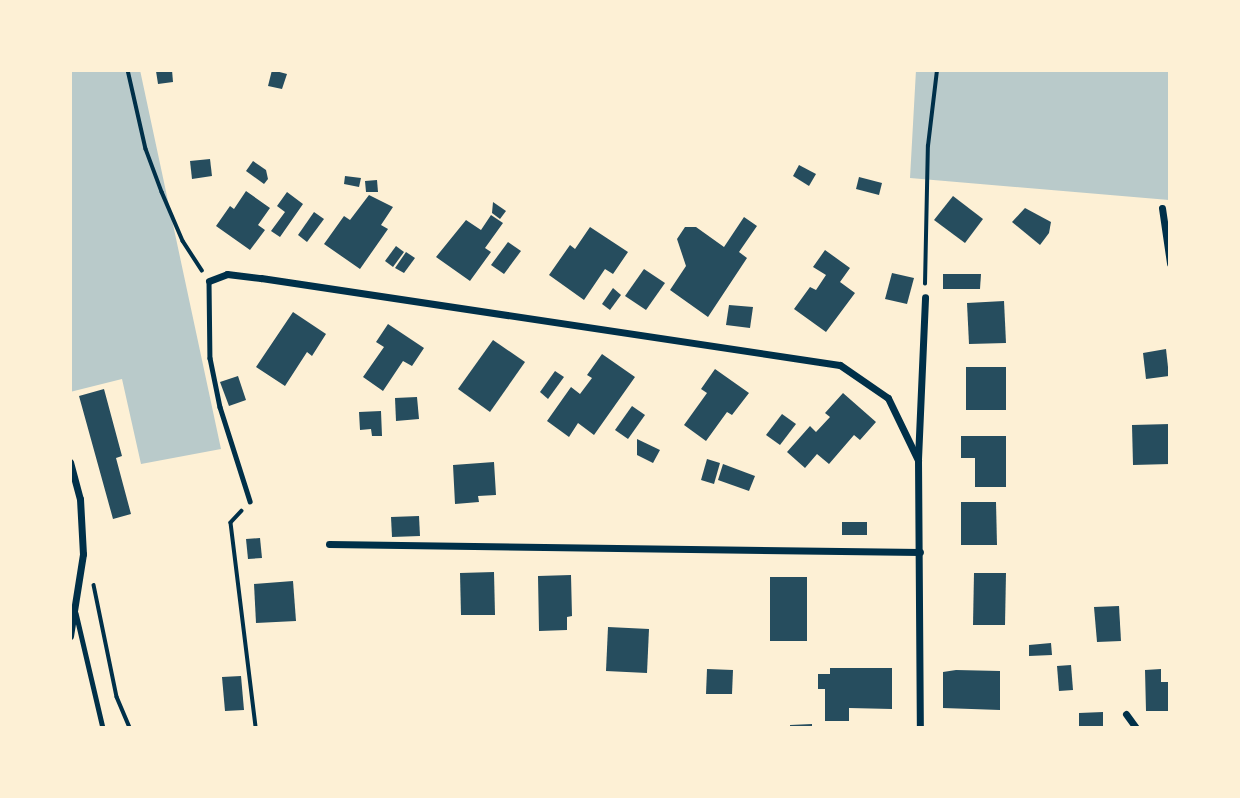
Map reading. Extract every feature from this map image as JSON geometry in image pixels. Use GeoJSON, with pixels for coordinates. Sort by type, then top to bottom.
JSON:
{"type":"FeatureCollection","features":[{"type":"Feature","properties":{"kind":"street"},"geometry":{"type":"LineString","coordinates":[[1162,208],[1170,263]]}},
{"type":"Feature","properties":{"kind":"street"},"geometry":{"type":"LineString","coordinates":[[209,281],[227,274],[261,278],[839,365],[888,398],[918,460]]}},
{"type":"Feature","properties":{"kind":"street"},"geometry":{"type":"LineString","coordinates":[[920,728],[918,460],[925,297]]}},
{"type":"Feature","properties":{"kind":"street"},"geometry":{"type":"LineString","coordinates":[[70,462],[80,499],[83,554],[70,636]]}},
{"type":"Feature","properties":{"kind":"street"},"geometry":{"type":"LineString","coordinates":[[329,544],[920,552]]}},
{"type":"Feature","properties":{"kind":"street"},"geometry":{"type":"LineString","coordinates":[[1126,714],[1136,728]]}},
{"type":"Feature","properties":{"kind":"lane"},"geometry":{"type":"LineString","coordinates":[[209,281],[210,358],[220,407],[250,501]]}},
{"type":"Feature","properties":{"kind":"lane"},"geometry":{"type":"LineString","coordinates":[[75,610],[103,728]]}},
{"type":"Feature","properties":{"kind":"path"},"geometry":{"type":"LineString","coordinates":[[128,70],[146,149],[162,192],[183,241],[209,281]]}},
{"type":"Feature","properties":{"kind":"path"},"geometry":{"type":"LineString","coordinates":[[925,297],[928,146],[937,70]]}},
{"type":"Feature","properties":{"kind":"path"},"geometry":{"type":"LineString","coordinates":[[250,501],[231,523],[256,728]]}},
{"type":"Feature","properties":{"kind":"path"},"geometry":{"type":"LineString","coordinates":[[83,554],[96,591],[117,697],[130,728]]}},
{"type":"Feature","properties":{"kind":"shaded area"},"geometry":{"type":"Polygon","coordinates":[[[70,70],[140,70],[221,449],[141,464],[122,379],[70,392],[70,70]]]}},
{"type":"Feature","properties":{"kind":"shaded area"},"geometry":{"type":"Polygon","coordinates":[[[916,70],[1170,70],[1170,203],[1169,200],[910,178],[916,70]]]}},
{"type":"Feature","properties":{"kind":"building"},"geometry":{"type":"Polygon","coordinates":[[[172,70],[173,82],[158,84],[156,71],[172,70]]]}},
{"type":"Feature","properties":{"kind":"building"},"geometry":{"type":"Polygon","coordinates":[[[272,70],[287,74],[282,89],[268,86],[272,70]]]}},
{"type":"Feature","properties":{"kind":"building"},"geometry":{"type":"Polygon","coordinates":[[[210,159],[212,176],[192,179],[190,161],[210,159]]]}},
{"type":"Feature","properties":{"kind":"building"},"geometry":{"type":"Polygon","coordinates":[[[253,161],[266,170],[268,179],[264,184],[246,171],[253,161]]]}},
{"type":"Feature","properties":{"kind":"building"},"geometry":{"type":"Polygon","coordinates":[[[799,165],[816,174],[809,186],[793,176],[799,165]]]}},
{"type":"Feature","properties":{"kind":"building"},"geometry":{"type":"Polygon","coordinates":[[[345,176],[361,178],[359,187],[344,184],[345,176]]]}},
{"type":"Feature","properties":{"kind":"building"},"geometry":{"type":"Polygon","coordinates":[[[859,177],[882,183],[879,195],[856,189],[859,177]]]}},
{"type":"Feature","properties":{"kind":"building"},"geometry":{"type":"Polygon","coordinates":[[[377,180],[378,192],[366,192],[365,181],[377,180]]]}},
{"type":"Feature","properties":{"kind":"building"},"geometry":{"type":"Polygon","coordinates":[[[246,191],[270,208],[258,225],[265,230],[250,250],[216,226],[230,206],[234,209],[246,191]]]}},
{"type":"Feature","properties":{"kind":"building"},"geometry":{"type":"Polygon","coordinates":[[[287,192],[303,204],[280,237],[271,231],[285,212],[277,206],[287,192]]]}},
{"type":"Feature","properties":{"kind":"building"},"geometry":{"type":"Polygon","coordinates":[[[369,195],[393,207],[381,225],[388,229],[360,269],[324,244],[344,216],[350,220],[369,195]]]}},
{"type":"Feature","properties":{"kind":"building"},"geometry":{"type":"Polygon","coordinates":[[[953,196],[983,219],[965,243],[934,220],[953,196]]]}},
{"type":"Feature","properties":{"kind":"building"},"geometry":{"type":"Polygon","coordinates":[[[493,202],[506,211],[500,219],[492,213],[493,202]]]}},
{"type":"Feature","properties":{"kind":"building"},"geometry":{"type":"Polygon","coordinates":[[[1025,208],[1051,222],[1049,233],[1040,245],[1012,222],[1025,208]]]}},
{"type":"Feature","properties":{"kind":"building"},"geometry":{"type":"Polygon","coordinates":[[[314,212],[324,219],[307,242],[298,235],[314,212]]]}},
{"type":"Feature","properties":{"kind":"building"},"geometry":{"type":"Polygon","coordinates":[[[491,215],[503,223],[485,248],[491,252],[470,281],[436,257],[466,220],[481,230],[491,215]]]}},
{"type":"Feature","properties":{"kind":"building"},"geometry":{"type":"Polygon","coordinates":[[[744,217],[757,226],[739,252],[747,258],[708,317],[670,290],[686,266],[677,239],[685,227],[696,227],[724,247],[744,217]]]}},
{"type":"Feature","properties":{"kind":"building"},"geometry":{"type":"Polygon","coordinates":[[[590,227],[628,252],[613,274],[605,269],[584,300],[549,275],[570,245],[575,249],[590,227]]]}},
{"type":"Feature","properties":{"kind":"building"},"geometry":{"type":"Polygon","coordinates":[[[508,242],[521,251],[504,274],[491,265],[508,242]]]}},
{"type":"Feature","properties":{"kind":"building"},"geometry":{"type":"Polygon","coordinates":[[[396,246],[404,252],[393,267],[385,261],[396,246]]]}},
{"type":"Feature","properties":{"kind":"building"},"geometry":{"type":"Polygon","coordinates":[[[825,250],[850,268],[840,282],[855,293],[826,332],[794,309],[810,287],[816,290],[826,275],[813,267],[825,250]]]}},
{"type":"Feature","properties":{"kind":"building"},"geometry":{"type":"Polygon","coordinates":[[[406,252],[415,258],[404,273],[395,268],[406,252]]]}},
{"type":"Feature","properties":{"kind":"building"},"geometry":{"type":"Polygon","coordinates":[[[644,269],[665,283],[646,310],[625,296],[644,269]]]}},
{"type":"Feature","properties":{"kind":"building"},"geometry":{"type":"Polygon","coordinates":[[[892,273],[914,278],[907,304],[885,299],[892,273]]]}},
{"type":"Feature","properties":{"kind":"building"},"geometry":{"type":"Polygon","coordinates":[[[943,274],[981,274],[980,289],[943,289],[943,274]]]}},
{"type":"Feature","properties":{"kind":"building"},"geometry":{"type":"Polygon","coordinates":[[[613,288],[621,295],[610,310],[602,304],[613,288]]]}},
{"type":"Feature","properties":{"kind":"building"},"geometry":{"type":"Polygon","coordinates":[[[1004,301],[1006,343],[969,344],[967,303],[1004,301]]]}},
{"type":"Feature","properties":{"kind":"building"},"geometry":{"type":"Polygon","coordinates":[[[729,305],[753,307],[750,328],[726,325],[729,305]]]}},
{"type":"Feature","properties":{"kind":"building"},"geometry":{"type":"Polygon","coordinates":[[[293,312],[326,334],[312,356],[307,352],[285,386],[256,367],[293,312]]]}},
{"type":"Feature","properties":{"kind":"building"},"geometry":{"type":"Polygon","coordinates":[[[388,324],[424,348],[412,366],[403,361],[383,391],[363,377],[384,347],[376,342],[388,324]]]}},
{"type":"Feature","properties":{"kind":"building"},"geometry":{"type":"Polygon","coordinates":[[[493,340],[525,362],[490,412],[458,389],[493,340]]]}},
{"type":"Feature","properties":{"kind":"building"},"geometry":{"type":"Polygon","coordinates":[[[1166,349],[1169,376],[1146,379],[1143,353],[1166,349]]]}},
{"type":"Feature","properties":{"kind":"building"},"geometry":{"type":"Polygon","coordinates":[[[602,354],[635,377],[594,435],[578,423],[569,437],[547,421],[571,387],[580,394],[592,378],[587,375],[602,354]]]}},
{"type":"Feature","properties":{"kind":"building"},"geometry":{"type":"Polygon","coordinates":[[[966,367],[1006,367],[1006,410],[966,410],[966,367]]]}},
{"type":"Feature","properties":{"kind":"building"},"geometry":{"type":"Polygon","coordinates":[[[715,369],[749,393],[732,415],[727,412],[706,441],[684,425],[707,393],[701,389],[715,369]]]}},
{"type":"Feature","properties":{"kind":"building"},"geometry":{"type":"Polygon","coordinates":[[[555,371],[564,377],[548,399],[540,392],[555,371]]]}},
{"type":"Feature","properties":{"kind":"building"},"geometry":{"type":"Polygon","coordinates":[[[238,376],[246,400],[229,406],[220,382],[238,376]]]}},
{"type":"Feature","properties":{"kind":"building"},"geometry":{"type":"Polygon","coordinates":[[[104,389],[122,456],[116,458],[131,514],[113,519],[79,396],[104,389]]]}},
{"type":"Feature","properties":{"kind":"building"},"geometry":{"type":"Polygon","coordinates":[[[843,393],[876,422],[860,440],[854,435],[829,464],[817,454],[805,468],[787,452],[810,426],[816,432],[830,417],[825,413],[843,393]]]}},
{"type":"Feature","properties":{"kind":"building"},"geometry":{"type":"Polygon","coordinates":[[[417,397],[419,419],[396,421],[395,398],[417,397]]]}},
{"type":"Feature","properties":{"kind":"building"},"geometry":{"type":"Polygon","coordinates":[[[632,406],[645,415],[628,439],[615,430],[632,406]]]}},
{"type":"Feature","properties":{"kind":"building"},"geometry":{"type":"Polygon","coordinates":[[[381,411],[382,436],[372,436],[371,429],[360,430],[359,412],[381,411]]]}},
{"type":"Feature","properties":{"kind":"building"},"geometry":{"type":"Polygon","coordinates":[[[782,414],[796,424],[780,445],[766,435],[782,414]]]}},
{"type":"Feature","properties":{"kind":"building"},"geometry":{"type":"Polygon","coordinates":[[[1170,424],[1170,464],[1133,465],[1132,425],[1170,424]]]}},
{"type":"Feature","properties":{"kind":"building"},"geometry":{"type":"Polygon","coordinates":[[[961,436],[1006,436],[1006,487],[975,487],[975,458],[961,458],[961,436]]]}},
{"type":"Feature","properties":{"kind":"building"},"geometry":{"type":"Polygon","coordinates":[[[637,439],[660,450],[653,463],[637,455],[637,439]]]}},
{"type":"Feature","properties":{"kind":"building"},"geometry":{"type":"Polygon","coordinates":[[[707,459],[720,463],[714,484],[701,480],[707,459]]]}},
{"type":"Feature","properties":{"kind":"building"},"geometry":{"type":"Polygon","coordinates":[[[494,462],[496,495],[478,496],[479,502],[455,504],[453,465],[494,462]]]}},
{"type":"Feature","properties":{"kind":"building"},"geometry":{"type":"Polygon","coordinates":[[[723,464],[755,476],[749,491],[718,480],[723,464]]]}},
{"type":"Feature","properties":{"kind":"building"},"geometry":{"type":"Polygon","coordinates":[[[961,502],[996,502],[997,545],[961,545],[961,502]]]}},
{"type":"Feature","properties":{"kind":"building"},"geometry":{"type":"Polygon","coordinates":[[[419,516],[420,536],[392,537],[391,517],[419,516]]]}},
{"type":"Feature","properties":{"kind":"building"},"geometry":{"type":"Polygon","coordinates":[[[842,522],[867,522],[867,535],[842,535],[842,522]]]}},
{"type":"Feature","properties":{"kind":"building"},"geometry":{"type":"Polygon","coordinates":[[[260,538],[262,558],[248,559],[246,539],[260,538]]]}},
{"type":"Feature","properties":{"kind":"building"},"geometry":{"type":"Polygon","coordinates":[[[494,572],[495,615],[461,615],[460,573],[494,572]]]}},
{"type":"Feature","properties":{"kind":"building"},"geometry":{"type":"Polygon","coordinates":[[[974,573],[1006,573],[1005,625],[973,625],[974,573]]]}},
{"type":"Feature","properties":{"kind":"building"},"geometry":{"type":"Polygon","coordinates":[[[571,575],[572,616],[567,617],[567,630],[539,631],[538,576],[571,575]]]}},
{"type":"Feature","properties":{"kind":"building"},"geometry":{"type":"Polygon","coordinates":[[[770,577],[807,577],[807,641],[770,641],[770,577]]]}},
{"type":"Feature","properties":{"kind":"building"},"geometry":{"type":"Polygon","coordinates":[[[293,581],[296,621],[256,623],[254,584],[293,581]]]}},
{"type":"Feature","properties":{"kind":"building"},"geometry":{"type":"Polygon","coordinates":[[[1119,606],[1121,641],[1097,642],[1094,607],[1119,606]]]}},
{"type":"Feature","properties":{"kind":"building"},"geometry":{"type":"Polygon","coordinates":[[[608,627],[649,629],[647,673],[606,671],[608,627]]]}},
{"type":"Feature","properties":{"kind":"building"},"geometry":{"type":"Polygon","coordinates":[[[1051,643],[1052,655],[1029,656],[1029,645],[1051,643]]]}},
{"type":"Feature","properties":{"kind":"building"},"geometry":{"type":"Polygon","coordinates":[[[1071,665],[1073,690],[1059,691],[1057,666],[1071,665]]]}},
{"type":"Feature","properties":{"kind":"building"},"geometry":{"type":"Polygon","coordinates":[[[830,668],[892,668],[892,709],[849,708],[849,721],[825,721],[825,689],[818,689],[818,674],[830,674],[830,668]]]}},
{"type":"Feature","properties":{"kind":"building"},"geometry":{"type":"Polygon","coordinates":[[[707,669],[733,670],[732,694],[706,694],[707,669]]]}},
{"type":"Feature","properties":{"kind":"building"},"geometry":{"type":"Polygon","coordinates":[[[1161,669],[1161,682],[1170,682],[1170,711],[1146,711],[1145,670],[1161,669]]]}},
{"type":"Feature","properties":{"kind":"building"},"geometry":{"type":"Polygon","coordinates":[[[1000,671],[1000,710],[943,708],[943,672],[1000,671]]]}},
{"type":"Feature","properties":{"kind":"building"},"geometry":{"type":"Polygon","coordinates":[[[241,676],[244,710],[225,711],[222,677],[241,676]]]}},
{"type":"Feature","properties":{"kind":"building"},"geometry":{"type":"Polygon","coordinates":[[[1103,712],[1103,728],[1079,728],[1079,713],[1103,712]]]}},
{"type":"Feature","properties":{"kind":"building"},"geometry":{"type":"Polygon","coordinates":[[[812,724],[812,728],[790,728],[790,725],[812,724]]]}}]}
